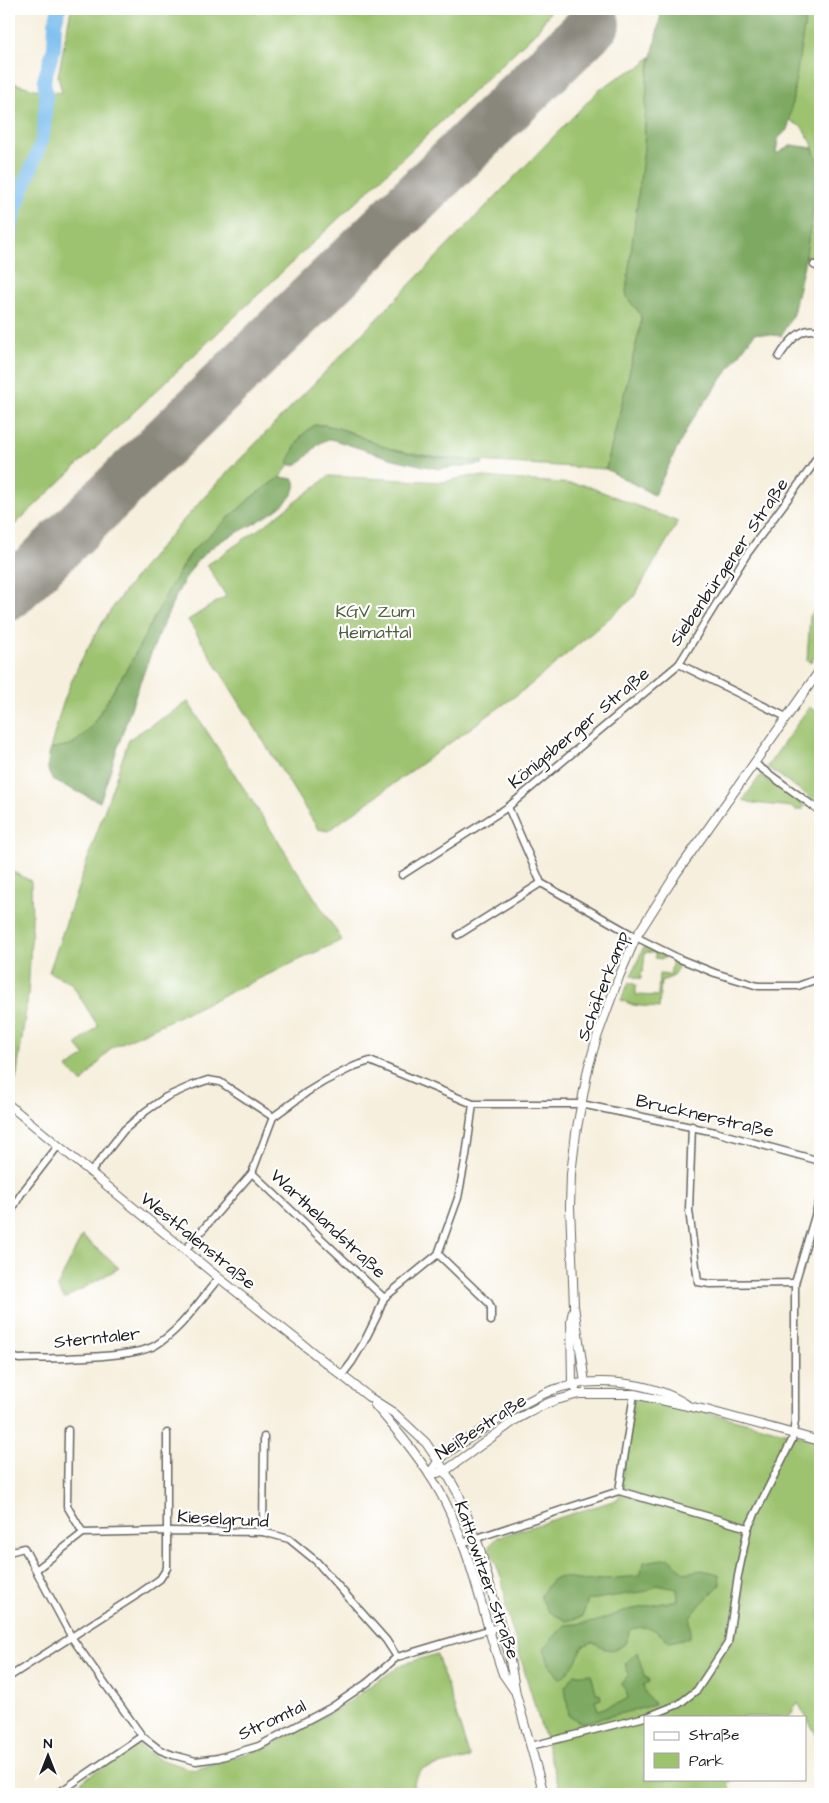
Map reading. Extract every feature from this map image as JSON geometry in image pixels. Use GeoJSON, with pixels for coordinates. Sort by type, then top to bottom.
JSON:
{"type":"FeatureCollection","features":[{"type":"Feature","properties":{"kind":"street"},"geometry":{"type":"LineString","coordinates":[[779,357],[790,341],[802,332],[816,330],[820,332]]}},
{"type":"Feature","properties":{"kind":"street","name":"Siebenbürgener Straße"},"geometry":{"type":"LineString","coordinates":[[679,664],[747,554],[820,453]]}},
{"type":"Feature","properties":{"kind":"street"},"geometry":{"type":"LineString","coordinates":[[679,664],[786,717]]}},
{"type":"Feature","properties":{"kind":"street","name":"Königsberger Straße"},"geometry":{"type":"LineString","coordinates":[[541,883],[508,806],[679,664]]}},
{"type":"Feature","properties":{"kind":"street","name":"Schäferkamp"},"geometry":{"type":"LineString","coordinates":[[585,1383],[574,1306],[570,1207],[571,1174],[581,1104],[597,1037],[636,936],[676,874],[820,670]]}},
{"type":"Feature","properties":{"kind":"street"},"geometry":{"type":"LineString","coordinates":[[754,763],[820,810]]}},
{"type":"Feature","properties":{"kind":"street"},"geometry":{"type":"LineString","coordinates":[[402,874],[508,806]]}},
{"type":"Feature","properties":{"kind":"street"},"geometry":{"type":"LineString","coordinates":[[458,935],[541,883],[680,959],[715,973],[758,986],[798,986],[820,978]]}},
{"type":"Feature","properties":{"kind":"street"},"geometry":{"type":"LineString","coordinates":[[185,1250],[252,1173],[273,1117],[307,1092],[355,1066],[370,1061],[473,1104],[458,1198],[438,1254],[384,1298],[367,1337],[342,1375]]}},
{"type":"Feature","properties":{"kind":"street"},"geometry":{"type":"LineString","coordinates":[[90,1173],[124,1130],[146,1111],[166,1097],[208,1080],[220,1082],[273,1117]]}},
{"type":"Feature","properties":{"kind":"street","name":"Brucknerstraße"},"geometry":{"type":"LineString","coordinates":[[473,1104],[581,1104],[692,1126],[820,1161]]}},
{"type":"Feature","properties":{"kind":"street","name":"Westfalenstraße"},"geometry":{"type":"LineString","coordinates":[[9,1105],[219,1278],[369,1398],[400,1420],[426,1443],[446,1471]]}},
{"type":"Feature","properties":{"kind":"street"},"geometry":{"type":"LineString","coordinates":[[692,1126],[690,1210],[698,1282],[710,1284],[795,1283]]}},
{"type":"Feature","properties":{"kind":"street"},"geometry":{"type":"LineString","coordinates":[[9,1215],[58,1146]]}},
{"type":"Feature","properties":{"kind":"street","name":"Warthelandstraße"},"geometry":{"type":"LineString","coordinates":[[252,1173],[384,1298]]}},
{"type":"Feature","properties":{"kind":"street"},"geometry":{"type":"LineString","coordinates":[[649,1716],[679,1704],[697,1690],[728,1643],[738,1576],[748,1528],[792,1440],[795,1413],[795,1283],[820,1199]]}},
{"type":"Feature","properties":{"kind":"street"},"geometry":{"type":"LineString","coordinates":[[438,1254],[489,1303],[491,1321]]}},
{"type":"Feature","properties":{"kind":"street","name":"Sterntaler"},"geometry":{"type":"LineString","coordinates":[[9,1356],[19,1359],[101,1356],[138,1352],[155,1346],[175,1330],[219,1278]]}},
{"type":"Feature","properties":{"kind":"street","name":"Schäferkamp"},"geometry":{"type":"LineString","coordinates":[[572,1385],[572,1320],[574,1306]]}},
{"type":"Feature","properties":{"kind":"street"},"geometry":{"type":"LineString","coordinates":[[572,1385],[579,1394],[585,1383]]}},
{"type":"Feature","properties":{"kind":"street","name":"Neißestraße"},"geometry":{"type":"LineString","coordinates":[[430,1475],[433,1466],[438,1460],[526,1402],[551,1390],[585,1383],[637,1384],[658,1390],[688,1405]]}},
{"type":"Feature","properties":{"kind":"street","name":"Neißestraße"},"geometry":{"type":"LineString","coordinates":[[430,1475],[446,1471],[524,1415],[553,1401],[579,1394],[633,1396],[688,1405],[820,1441]]}},
{"type":"Feature","properties":{"kind":"street"},"geometry":{"type":"LineString","coordinates":[[619,1490],[633,1396]]}},
{"type":"Feature","properties":{"kind":"street","name":"Westfalenstraße"},"geometry":{"type":"LineString","coordinates":[[369,1398],[412,1448],[430,1475]]}},
{"type":"Feature","properties":{"kind":"street"},"geometry":{"type":"LineString","coordinates":[[37,1570],[82,1533],[67,1506],[68,1430]]}},
{"type":"Feature","properties":{"kind":"street"},"geometry":{"type":"LineString","coordinates":[[9,1677],[72,1638],[160,1579],[167,1568],[166,1433]]}},
{"type":"Feature","properties":{"kind":"street"},"geometry":{"type":"LineString","coordinates":[[262,1532],[264,1436]]}},
{"type":"Feature","properties":{"kind":"street","name":"Kattowitzer Straße"},"geometry":{"type":"LineString","coordinates":[[446,1471],[459,1495],[476,1539],[501,1626],[513,1672],[516,1694],[544,1794]]}},
{"type":"Feature","properties":{"kind":"street","name":"Kattowitzer Straße"},"geometry":{"type":"LineString","coordinates":[[430,1475],[442,1495],[462,1543],[504,1674],[516,1694]]}},
{"type":"Feature","properties":{"kind":"street"},"geometry":{"type":"LineString","coordinates":[[462,1543],[619,1490],[748,1528]]}},
{"type":"Feature","properties":{"kind":"street","name":"Kieselgrund"},"geometry":{"type":"LineString","coordinates":[[82,1533],[167,1531],[262,1532],[289,1539],[316,1561],[386,1640],[397,1657]]}},
{"type":"Feature","properties":{"kind":"street","name":"Stromtal"},"geometry":{"type":"LineString","coordinates":[[9,1552],[24,1548],[72,1638],[142,1736],[160,1750],[196,1761],[218,1758],[259,1746],[332,1707],[367,1684],[397,1657],[501,1626]]}},
{"type":"Feature","properties":{"kind":"street"},"geometry":{"type":"LineString","coordinates":[[531,1746],[644,1718]]}},
{"type":"Feature","properties":{"kind":"street"},"geometry":{"type":"LineString","coordinates":[[57,1794],[142,1736]]}},
{"type":"Feature","properties":{"kind":"green space"},"geometry":{"type":"Polygon","coordinates":[[[71,9],[552,9],[537,31],[9,530],[9,82],[35,89],[62,93],[58,76],[71,9]]]}},
{"type":"Feature","properties":{"kind":"green space"},"geometry":{"type":"Polygon","coordinates":[[[662,9],[807,9],[788,129],[778,139],[776,154],[792,145],[813,148],[820,168],[805,260],[793,314],[781,336],[755,333],[690,423],[654,495],[606,469],[641,324],[640,314],[629,301],[626,292],[644,148],[647,80],[662,9]]]}},
{"type":"Feature","properties":{"kind":"green space"},"geometry":{"type":"Polygon","coordinates":[[[803,9],[820,9],[820,263],[792,250],[817,164],[812,143],[802,127],[786,118],[803,9]]]}},
{"type":"Feature","properties":{"kind":"green space"},"geometry":{"type":"Polygon","coordinates":[[[651,56],[647,80],[644,148],[631,303],[641,313],[641,324],[606,469],[462,460],[408,453],[386,448],[348,431],[325,425],[315,425],[301,436],[287,468],[280,477],[253,496],[193,550],[182,566],[131,662],[91,727],[77,741],[70,745],[50,749],[65,698],[78,667],[94,637],[112,608],[154,554],[221,479],[598,91],[617,78],[643,65],[651,56]]]}},
{"type":"Feature","properties":{"kind":"green space"},"geometry":{"type":"Polygon","coordinates":[[[315,425],[342,429],[385,447],[407,453],[481,461],[483,464],[439,469],[393,459],[331,439],[319,444],[301,462],[296,465],[290,465],[288,463],[298,441],[305,432],[315,425]]]}},
{"type":"Feature","properties":{"kind":"green space","name":"KGV Zum Heimattal"},"geometry":{"type":"Polygon","coordinates":[[[329,476],[443,482],[472,476],[585,485],[678,522],[634,597],[529,686],[328,831],[318,829],[188,620],[226,596],[207,565],[269,522],[329,476]]]}},
{"type":"Feature","properties":{"kind":"green space"},"geometry":{"type":"Polygon","coordinates":[[[280,477],[294,479],[295,488],[281,507],[212,547],[198,560],[184,581],[165,620],[147,665],[100,802],[54,781],[48,770],[50,749],[70,745],[77,741],[91,727],[131,662],[171,585],[193,550],[253,496],[280,477]]]}},
{"type":"Feature","properties":{"kind":"green space"},"geometry":{"type":"Polygon","coordinates":[[[818,605],[820,607],[820,648],[810,663],[807,660],[810,616],[818,605]]]}},
{"type":"Feature","properties":{"kind":"green space"},"geometry":{"type":"Polygon","coordinates":[[[188,702],[342,940],[111,1048],[82,1083],[67,1068],[85,1056],[76,1045],[98,1026],[71,983],[49,972],[129,739],[188,702]]]}},
{"type":"Feature","properties":{"kind":"green space"},"geometry":{"type":"Polygon","coordinates":[[[809,707],[820,714],[820,804],[767,767],[809,707]]]}},
{"type":"Feature","properties":{"kind":"green space"},"geometry":{"type":"Polygon","coordinates":[[[760,776],[805,806],[801,810],[795,810],[792,807],[753,803],[743,800],[760,776]]]}},
{"type":"Feature","properties":{"kind":"green space"},"geometry":{"type":"Polygon","coordinates":[[[9,870],[31,881],[32,923],[28,996],[16,1080],[9,1073],[9,870]]]}},
{"type":"Feature","properties":{"kind":"green space"},"geometry":{"type":"Polygon","coordinates":[[[644,946],[666,957],[662,959],[655,958],[655,953],[645,952],[641,979],[631,976],[644,946]]]}},
{"type":"Feature","properties":{"kind":"green space"},"geometry":{"type":"Polygon","coordinates":[[[673,960],[680,964],[672,977],[661,981],[659,1008],[633,1005],[621,1000],[629,982],[636,985],[636,995],[658,996],[659,974],[670,975],[673,960]]]}},
{"type":"Feature","properties":{"kind":"green space"},"geometry":{"type":"Polygon","coordinates":[[[82,1236],[119,1268],[64,1299],[57,1287],[82,1236]]]}},
{"type":"Feature","properties":{"kind":"green space"},"geometry":{"type":"Polygon","coordinates":[[[634,1394],[820,1441],[820,1741],[798,1703],[790,1716],[644,1716],[644,1780],[733,1780],[728,1783],[731,1791],[773,1794],[561,1794],[506,1609],[502,1579],[489,1546],[498,1537],[619,1499],[634,1394]]]}},
{"type":"Feature","properties":{"kind":"green space"},"geometry":{"type":"Polygon","coordinates":[[[670,1558],[684,1573],[702,1570],[719,1574],[720,1585],[690,1618],[690,1637],[670,1642],[652,1629],[643,1627],[630,1630],[625,1644],[616,1649],[609,1650],[593,1642],[582,1646],[574,1664],[560,1679],[549,1664],[544,1648],[565,1625],[595,1622],[624,1611],[678,1600],[677,1589],[657,1585],[648,1591],[588,1600],[582,1617],[566,1621],[548,1611],[540,1596],[552,1580],[562,1577],[584,1581],[640,1576],[644,1562],[670,1558]]]}},
{"type":"Feature","properties":{"kind":"green space"},"geometry":{"type":"Polygon","coordinates":[[[637,1652],[645,1678],[648,1678],[649,1682],[643,1685],[646,1694],[655,1705],[582,1723],[569,1716],[565,1687],[575,1674],[591,1674],[597,1695],[600,1694],[601,1699],[595,1701],[598,1710],[628,1698],[621,1684],[629,1674],[625,1664],[637,1652]]]}},
{"type":"Feature","properties":{"kind":"green space"},"geometry":{"type":"Polygon","coordinates":[[[437,1654],[470,1758],[422,1769],[413,1783],[415,1794],[63,1794],[136,1744],[159,1759],[194,1770],[267,1747],[348,1703],[403,1664],[437,1654]]]}},
{"type":"Feature","properties":{"kind":"waterway"},"geometry":{"type":"LineString","coordinates":[[9,237],[16,207],[41,143],[46,98],[44,80],[54,48],[55,23],[59,9]]}},
{"type":"Feature","properties":{"kind":"waterway"},"geometry":{"type":"LineString","coordinates":[[9,215],[16,207]]}},
{"type":"Feature","properties":{"kind":"runway"},"geometry":{"type":"LineString","coordinates":[[9,594],[594,24]]}}]}
